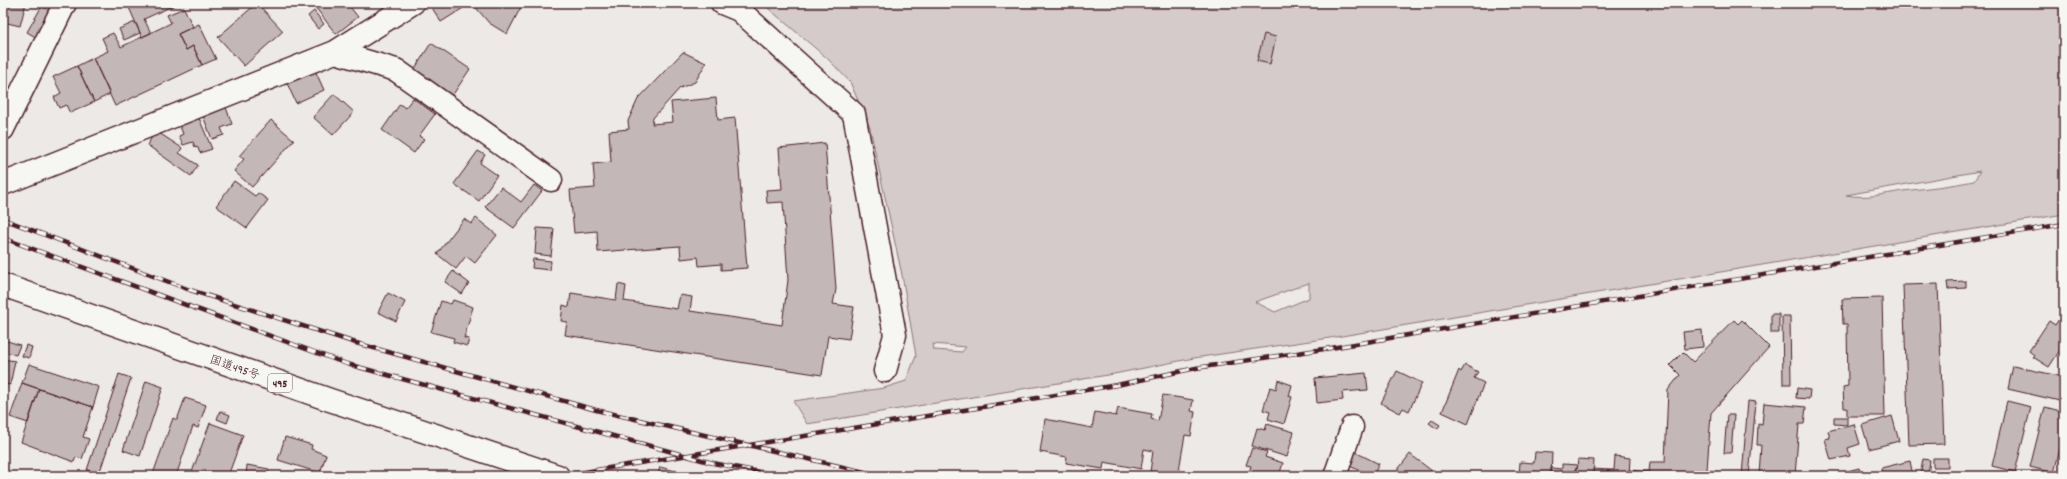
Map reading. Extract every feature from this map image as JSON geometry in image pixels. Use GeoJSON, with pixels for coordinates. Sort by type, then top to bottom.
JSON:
{"type":"FeatureCollection","features":[{"type":"Feature","properties":{"kind":"main road"},"geometry":{"type":"LineString","coordinates":[[3,129],[65,3]]}},
{"type":"Feature","properties":{"kind":"main road"},"geometry":{"type":"LineString","coordinates":[[3,184],[335,52],[413,3]]}},
{"type":"Feature","properties":{"kind":"main road"},"geometry":{"type":"LineString","coordinates":[[722,3],[739,10],[854,114],[895,335],[885,371]]}},
{"type":"Feature","properties":{"kind":"main road"},"geometry":{"type":"LineString","coordinates":[[335,52],[396,70],[552,180]]}},
{"type":"Feature","properties":{"kind":"main road","name":"国道495号"},"geometry":{"type":"LineString","coordinates":[[3,285],[330,400],[558,476]]}},
{"type":"Feature","properties":{"kind":"main road"},"geometry":{"type":"LineString","coordinates":[[1335,476],[1352,427]]}},
{"type":"Feature","properties":{"kind":"shaded area"},"geometry":{"type":"Polygon","coordinates":[[[762,3],[2064,3],[2064,214],[1330,338],[1194,358],[1114,374],[807,424],[793,401],[884,388],[906,381],[916,356],[902,275],[870,128],[850,82],[828,59],[762,3]],[[1980,171],[1846,195],[1874,196],[1965,183],[1974,181],[1980,171]],[[1309,283],[1255,302],[1275,312],[1309,298],[1309,283]],[[933,344],[934,350],[962,352],[966,347],[933,344]]]}},
{"type":"Feature","properties":{"kind":"building"},"geometry":{"type":"Polygon","coordinates":[[[3,3],[26,3],[20,26],[3,22],[3,3]]]}},
{"type":"Feature","properties":{"kind":"building"},"geometry":{"type":"Polygon","coordinates":[[[127,3],[177,4],[144,19],[151,33],[142,37],[127,3]]]}},
{"type":"Feature","properties":{"kind":"building"},"geometry":{"type":"Polygon","coordinates":[[[257,3],[283,31],[244,66],[218,37],[257,3]]]}},
{"type":"Feature","properties":{"kind":"building"},"geometry":{"type":"Polygon","coordinates":[[[299,3],[312,3],[304,9],[299,3]]]}},
{"type":"Feature","properties":{"kind":"building"},"geometry":{"type":"Polygon","coordinates":[[[312,3],[347,3],[358,17],[336,34],[312,3]]]}},
{"type":"Feature","properties":{"kind":"building"},"geometry":{"type":"Polygon","coordinates":[[[429,3],[467,3],[468,5],[441,22],[429,3]]]}},
{"type":"Feature","properties":{"kind":"building"},"geometry":{"type":"Polygon","coordinates":[[[523,3],[507,34],[489,23],[473,4],[523,3]]]}},
{"type":"Feature","properties":{"kind":"building"},"geometry":{"type":"Polygon","coordinates":[[[42,6],[54,13],[39,39],[27,32],[42,6]]]}},
{"type":"Feature","properties":{"kind":"building"},"geometry":{"type":"Polygon","coordinates":[[[184,8],[193,27],[178,34],[186,50],[193,46],[202,65],[115,106],[93,58],[108,51],[102,38],[113,33],[121,47],[171,23],[167,15],[184,8]]]}},
{"type":"Feature","properties":{"kind":"building"},"geometry":{"type":"Polygon","coordinates":[[[314,11],[324,24],[318,29],[308,16],[314,11]]]}},
{"type":"Feature","properties":{"kind":"building"},"geometry":{"type":"Polygon","coordinates":[[[135,22],[140,33],[124,40],[119,29],[135,22]]]}},
{"type":"Feature","properties":{"kind":"building"},"geometry":{"type":"Polygon","coordinates":[[[199,24],[216,59],[202,65],[193,46],[186,50],[178,34],[199,24]]]}},
{"type":"Feature","properties":{"kind":"building"},"geometry":{"type":"Polygon","coordinates":[[[1264,34],[1276,37],[1270,64],[1257,61],[1264,34]]]}},
{"type":"Feature","properties":{"kind":"building"},"geometry":{"type":"Polygon","coordinates":[[[431,43],[470,69],[452,96],[414,70],[431,43]]]}},
{"type":"Feature","properties":{"kind":"building"},"geometry":{"type":"Polygon","coordinates":[[[683,52],[706,63],[695,82],[680,88],[653,118],[652,124],[673,122],[671,102],[716,98],[718,120],[735,118],[747,268],[721,270],[721,264],[699,266],[698,257],[681,259],[680,246],[598,252],[597,231],[574,233],[570,190],[595,188],[593,164],[611,162],[609,131],[629,129],[628,121],[638,99],[683,52]]]}},
{"type":"Feature","properties":{"kind":"building"},"geometry":{"type":"Polygon","coordinates":[[[93,58],[110,94],[94,102],[77,66],[93,58]]]}},
{"type":"Feature","properties":{"kind":"building"},"geometry":{"type":"Polygon","coordinates":[[[77,66],[94,102],[70,113],[66,105],[59,108],[54,97],[61,93],[53,77],[77,66]]]}},
{"type":"Feature","properties":{"kind":"building"},"geometry":{"type":"Polygon","coordinates":[[[314,68],[324,90],[296,103],[286,81],[314,68]]]}},
{"type":"Feature","properties":{"kind":"building"},"geometry":{"type":"Polygon","coordinates":[[[334,94],[354,112],[333,135],[313,117],[334,94]]]}},
{"type":"Feature","properties":{"kind":"building"},"geometry":{"type":"Polygon","coordinates":[[[413,98],[435,114],[419,136],[424,139],[414,153],[382,130],[400,104],[405,108],[413,98]]]}},
{"type":"Feature","properties":{"kind":"building"},"geometry":{"type":"Polygon","coordinates":[[[224,102],[232,124],[221,128],[224,135],[212,139],[203,116],[224,102]]]}},
{"type":"Feature","properties":{"kind":"building"},"geometry":{"type":"Polygon","coordinates":[[[196,111],[212,149],[200,153],[197,146],[195,147],[193,142],[183,145],[179,136],[183,134],[177,119],[196,111]]]}},
{"type":"Feature","properties":{"kind":"building"},"geometry":{"type":"Polygon","coordinates":[[[271,120],[294,140],[252,187],[234,171],[244,159],[239,156],[271,120]]]}},
{"type":"Feature","properties":{"kind":"building"},"geometry":{"type":"Polygon","coordinates":[[[156,131],[182,148],[179,153],[198,165],[191,176],[147,145],[156,131]]]}},
{"type":"Feature","properties":{"kind":"building"},"geometry":{"type":"Polygon","coordinates":[[[825,143],[836,289],[833,304],[854,307],[849,339],[828,336],[822,375],[565,335],[567,322],[561,321],[563,305],[569,307],[571,293],[616,300],[618,284],[626,286],[624,301],[677,309],[680,295],[692,297],[690,311],[782,325],[788,280],[783,202],[767,203],[766,190],[782,189],[779,148],[825,143]]]}},
{"type":"Feature","properties":{"kind":"building"},"geometry":{"type":"Polygon","coordinates":[[[478,151],[485,155],[480,163],[497,175],[479,201],[454,184],[478,151]]]}},
{"type":"Feature","properties":{"kind":"building"},"geometry":{"type":"Polygon","coordinates":[[[234,181],[255,196],[258,193],[268,200],[247,228],[216,206],[234,181]]]}},
{"type":"Feature","properties":{"kind":"building"},"geometry":{"type":"Polygon","coordinates":[[[534,185],[542,191],[514,228],[485,207],[501,187],[521,202],[534,185]]]}},
{"type":"Feature","properties":{"kind":"building"},"geometry":{"type":"Polygon","coordinates":[[[476,218],[497,235],[475,263],[466,256],[456,269],[437,254],[464,219],[471,224],[476,218]]]}},
{"type":"Feature","properties":{"kind":"building"},"geometry":{"type":"Polygon","coordinates":[[[537,228],[554,229],[551,256],[535,254],[537,228]]]}},
{"type":"Feature","properties":{"kind":"building"},"geometry":{"type":"Polygon","coordinates":[[[533,259],[551,261],[550,270],[532,268],[533,259]]]}},
{"type":"Feature","properties":{"kind":"building"},"geometry":{"type":"Polygon","coordinates":[[[453,271],[469,283],[462,294],[445,282],[453,271]]]}},
{"type":"Feature","properties":{"kind":"building"},"geometry":{"type":"Polygon","coordinates":[[[1966,281],[1966,288],[1948,289],[1947,282],[1966,281]]]}},
{"type":"Feature","properties":{"kind":"building"},"geometry":{"type":"Polygon","coordinates":[[[1938,284],[1944,444],[1909,445],[1903,285],[1938,284]]]}},
{"type":"Feature","properties":{"kind":"building"},"geometry":{"type":"Polygon","coordinates":[[[388,293],[405,302],[396,321],[378,312],[388,293]]]}},
{"type":"Feature","properties":{"kind":"building"},"geometry":{"type":"Polygon","coordinates":[[[1882,298],[1885,416],[1847,416],[1847,408],[1844,408],[1843,387],[1848,386],[1847,324],[1843,324],[1842,299],[1882,298]]]}},
{"type":"Feature","properties":{"kind":"building"},"geometry":{"type":"Polygon","coordinates":[[[453,300],[473,307],[464,338],[469,339],[467,346],[453,342],[454,338],[431,332],[441,301],[451,304],[453,300]]]}},
{"type":"Feature","properties":{"kind":"building"},"geometry":{"type":"Polygon","coordinates":[[[1771,314],[1779,314],[1779,333],[1771,333],[1771,314]]]}},
{"type":"Feature","properties":{"kind":"building"},"geometry":{"type":"Polygon","coordinates":[[[1782,316],[1790,316],[1791,384],[1783,384],[1782,316]]]}},
{"type":"Feature","properties":{"kind":"building"},"geometry":{"type":"Polygon","coordinates":[[[2061,316],[2064,318],[2064,344],[2049,367],[2033,357],[2034,355],[2029,351],[2049,321],[2055,325],[2061,316]]]}},
{"type":"Feature","properties":{"kind":"building"},"geometry":{"type":"Polygon","coordinates":[[[1734,320],[1738,324],[1742,320],[1769,347],[1711,413],[1707,470],[1719,472],[1719,476],[1629,476],[1629,470],[1649,472],[1650,462],[1665,462],[1668,390],[1680,375],[1670,365],[1683,352],[1693,362],[1734,320]]]}},
{"type":"Feature","properties":{"kind":"building"},"geometry":{"type":"Polygon","coordinates":[[[1702,330],[1703,347],[1685,349],[1683,332],[1702,330]]]}},
{"type":"Feature","properties":{"kind":"building"},"geometry":{"type":"Polygon","coordinates":[[[4,340],[20,345],[16,355],[3,351],[4,340]]]}},
{"type":"Feature","properties":{"kind":"building"},"geometry":{"type":"Polygon","coordinates":[[[26,345],[32,347],[29,358],[22,356],[26,345]]]}},
{"type":"Feature","properties":{"kind":"building"},"geometry":{"type":"Polygon","coordinates":[[[3,359],[15,361],[10,385],[7,384],[5,394],[3,394],[3,359]]]}},
{"type":"Feature","properties":{"kind":"building"},"geometry":{"type":"Polygon","coordinates":[[[29,364],[99,387],[93,407],[22,383],[29,364]]]}},
{"type":"Feature","properties":{"kind":"building"},"geometry":{"type":"Polygon","coordinates":[[[1465,365],[1478,372],[1474,378],[1484,383],[1468,424],[1442,412],[1459,370],[1461,372],[1465,365]]]}},
{"type":"Feature","properties":{"kind":"building"},"geometry":{"type":"Polygon","coordinates":[[[2013,366],[2064,377],[2064,402],[2008,389],[2013,366]]]}},
{"type":"Feature","properties":{"kind":"building"},"geometry":{"type":"Polygon","coordinates":[[[1397,371],[1422,383],[1409,411],[1403,408],[1400,413],[1381,403],[1397,371]]]}},
{"type":"Feature","properties":{"kind":"building"},"geometry":{"type":"Polygon","coordinates":[[[1366,373],[1368,390],[1342,392],[1343,400],[1317,403],[1315,378],[1366,373]]]}},
{"type":"Feature","properties":{"kind":"building"},"geometry":{"type":"Polygon","coordinates":[[[119,374],[131,378],[99,474],[87,470],[119,374]]]}},
{"type":"Feature","properties":{"kind":"building"},"geometry":{"type":"Polygon","coordinates":[[[1278,380],[1292,385],[1289,396],[1292,397],[1284,424],[1268,419],[1270,412],[1263,410],[1270,387],[1276,389],[1278,380]]]}},
{"type":"Feature","properties":{"kind":"building"},"geometry":{"type":"Polygon","coordinates":[[[146,381],[163,387],[140,456],[123,450],[146,381]]]}},
{"type":"Feature","properties":{"kind":"building"},"geometry":{"type":"Polygon","coordinates":[[[22,383],[39,389],[28,423],[10,417],[22,383]]]}},
{"type":"Feature","properties":{"kind":"building"},"geometry":{"type":"Polygon","coordinates":[[[1797,388],[1810,390],[1809,399],[1796,398],[1797,388]]]}},
{"type":"Feature","properties":{"kind":"building"},"geometry":{"type":"Polygon","coordinates":[[[39,389],[93,407],[83,437],[89,439],[82,459],[76,457],[74,462],[21,442],[39,389]]]}},
{"type":"Feature","properties":{"kind":"building"},"geometry":{"type":"Polygon","coordinates":[[[1163,395],[1193,400],[1191,411],[1195,412],[1191,436],[1185,435],[1178,476],[1150,472],[1153,451],[1144,449],[1141,469],[1104,462],[1103,469],[1066,463],[1067,457],[1040,452],[1045,419],[1092,428],[1095,412],[1116,416],[1118,408],[1152,414],[1151,419],[1158,421],[1163,395]]]}},
{"type":"Feature","properties":{"kind":"building"},"geometry":{"type":"Polygon","coordinates":[[[185,398],[206,405],[198,428],[193,426],[176,476],[153,474],[173,418],[177,420],[185,398]]]}},
{"type":"Feature","properties":{"kind":"building"},"geometry":{"type":"Polygon","coordinates":[[[1748,401],[1756,402],[1749,476],[1742,476],[1748,401]]]}},
{"type":"Feature","properties":{"kind":"building"},"geometry":{"type":"Polygon","coordinates":[[[2007,401],[2031,407],[2015,472],[1992,466],[2007,401]]]}},
{"type":"Feature","properties":{"kind":"building"},"geometry":{"type":"Polygon","coordinates":[[[1764,403],[1806,407],[1804,424],[1799,424],[1795,476],[1759,476],[1761,445],[1757,445],[1758,424],[1762,425],[1764,403]]]}},
{"type":"Feature","properties":{"kind":"building"},"geometry":{"type":"Polygon","coordinates":[[[2045,407],[2064,412],[2064,432],[2054,473],[2030,467],[2045,407]]]}},
{"type":"Feature","properties":{"kind":"building"},"geometry":{"type":"Polygon","coordinates":[[[220,411],[230,415],[227,423],[217,419],[220,411]]]}},
{"type":"Feature","properties":{"kind":"building"},"geometry":{"type":"Polygon","coordinates":[[[1727,415],[1734,415],[1731,453],[1724,453],[1727,415]]]}},
{"type":"Feature","properties":{"kind":"building"},"geometry":{"type":"Polygon","coordinates":[[[1892,416],[1899,441],[1869,449],[1862,425],[1892,416]]]}},
{"type":"Feature","properties":{"kind":"building"},"geometry":{"type":"Polygon","coordinates":[[[1834,417],[1847,417],[1847,425],[1834,424],[1834,417]]]}},
{"type":"Feature","properties":{"kind":"building"},"geometry":{"type":"Polygon","coordinates":[[[1432,420],[1440,425],[1437,429],[1429,423],[1432,420]]]}},
{"type":"Feature","properties":{"kind":"building"},"geometry":{"type":"Polygon","coordinates":[[[210,423],[243,435],[228,476],[202,476],[192,472],[210,423]]]}},
{"type":"Feature","properties":{"kind":"building"},"geometry":{"type":"Polygon","coordinates":[[[1267,424],[1294,432],[1287,457],[1252,446],[1257,428],[1265,430],[1267,424]]]}},
{"type":"Feature","properties":{"kind":"building"},"geometry":{"type":"Polygon","coordinates":[[[1854,424],[1860,444],[1848,448],[1850,456],[1831,460],[1825,439],[1830,438],[1828,431],[1854,424]]]}},
{"type":"Feature","properties":{"kind":"building"},"geometry":{"type":"Polygon","coordinates":[[[285,437],[312,445],[311,449],[326,455],[320,473],[278,460],[285,437]]]}},
{"type":"Feature","properties":{"kind":"building"},"geometry":{"type":"Polygon","coordinates":[[[1252,448],[1267,452],[1265,457],[1283,463],[1279,476],[1248,476],[1251,466],[1246,465],[1252,448]]]}},
{"type":"Feature","properties":{"kind":"building"},"geometry":{"type":"Polygon","coordinates":[[[1355,452],[1379,464],[1373,476],[1347,465],[1355,452]]]}},
{"type":"Feature","properties":{"kind":"building"},"geometry":{"type":"Polygon","coordinates":[[[1535,452],[1552,453],[1551,476],[1519,476],[1520,462],[1534,463],[1535,452]]]}},
{"type":"Feature","properties":{"kind":"building"},"geometry":{"type":"Polygon","coordinates":[[[1410,454],[1437,475],[1393,476],[1410,454]]]}},
{"type":"Feature","properties":{"kind":"building"},"geometry":{"type":"Polygon","coordinates":[[[1615,456],[1630,458],[1629,476],[1607,476],[1608,470],[1614,470],[1615,456]]]}},
{"type":"Feature","properties":{"kind":"building"},"geometry":{"type":"Polygon","coordinates":[[[1933,458],[1948,458],[1948,467],[1933,467],[1933,458]]]}},
{"type":"Feature","properties":{"kind":"building"},"geometry":{"type":"Polygon","coordinates":[[[1578,459],[1594,460],[1593,476],[1574,476],[1575,469],[1577,469],[1578,459]]]}},
{"type":"Feature","properties":{"kind":"building"},"geometry":{"type":"Polygon","coordinates":[[[1923,459],[1930,460],[1928,476],[1920,476],[1923,459]]]}},
{"type":"Feature","properties":{"kind":"building"},"geometry":{"type":"Polygon","coordinates":[[[1910,461],[1913,476],[1883,476],[1881,468],[1910,461]]]}},
{"type":"Feature","properties":{"kind":"building"},"geometry":{"type":"Polygon","coordinates":[[[1562,464],[1578,465],[1577,469],[1575,469],[1574,476],[1551,476],[1551,468],[1562,469],[1562,464]]]}},
{"type":"Feature","properties":{"kind":"building"},"geometry":{"type":"Polygon","coordinates":[[[247,465],[269,469],[268,476],[246,476],[247,465]]]}},
{"type":"Feature","properties":{"kind":"building"},"geometry":{"type":"Polygon","coordinates":[[[660,467],[694,476],[658,474],[660,467]]]}},
{"type":"Feature","properties":{"kind":"building"},"geometry":{"type":"Polygon","coordinates":[[[1859,468],[1861,476],[1829,476],[1859,468]]]}},
{"type":"Feature","properties":{"kind":"building"},"geometry":{"type":"Polygon","coordinates":[[[1593,469],[1608,470],[1607,476],[1593,476],[1593,469]]]}},
{"type":"Feature","properties":{"kind":"railway"},"geometry":{"type":"LineString","coordinates":[[3,219],[190,290],[356,343],[596,410],[882,476]]}},
{"type":"Feature","properties":{"kind":"railway"},"geometry":{"type":"LineString","coordinates":[[560,476],[1117,385],[1196,368],[1331,348],[2064,224]]}},
{"type":"Feature","properties":{"kind":"railway"},"geometry":{"type":"LineString","coordinates":[[3,238],[347,364],[713,463],[781,476]]}}]}
